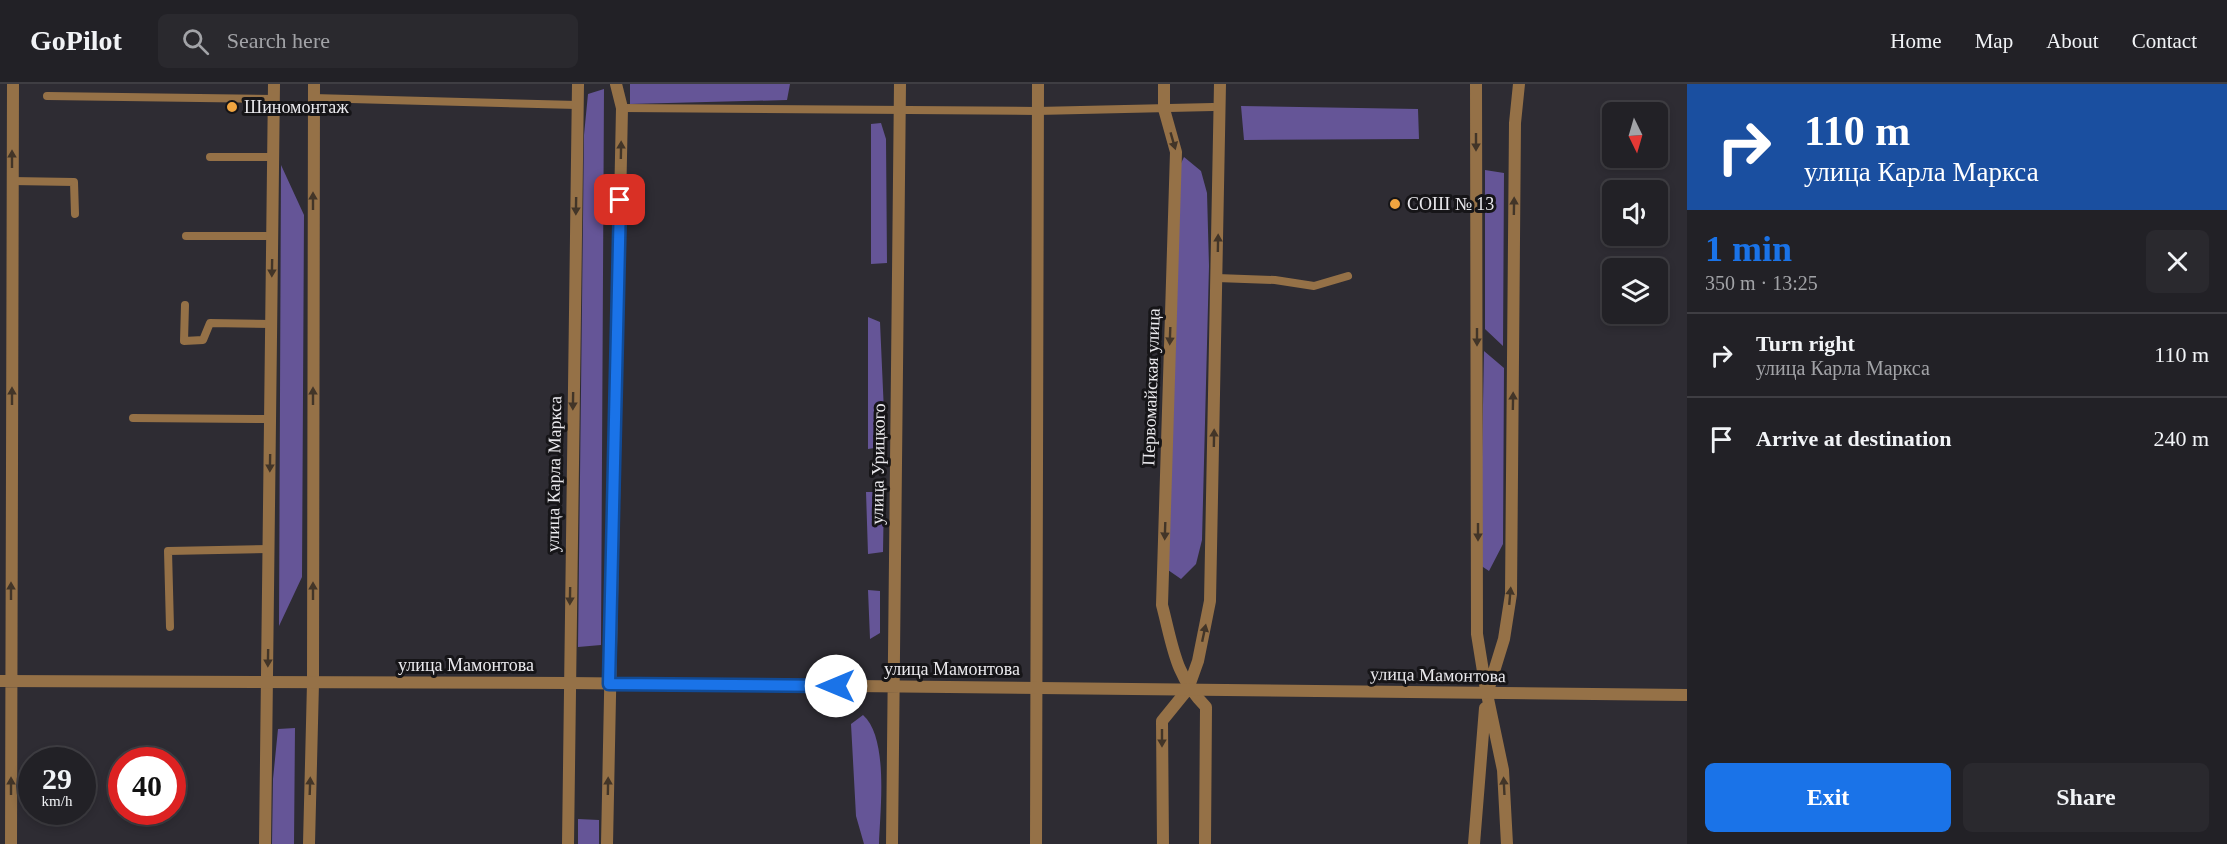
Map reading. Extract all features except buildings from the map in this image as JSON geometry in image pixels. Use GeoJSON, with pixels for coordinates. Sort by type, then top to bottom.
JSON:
{"type":"FeatureCollection","features":[{"type":"Feature","properties":{"kind":"street"},"geometry":{"type":"LineString","coordinates":[[11,844],[5,681],[13,84]]}},
{"type":"Feature","properties":{"kind":"street"},"geometry":{"type":"LineString","coordinates":[[265,844],[274,84]]}},
{"type":"Feature","properties":{"kind":"street"},"geometry":{"type":"LineString","coordinates":[[309,844],[313,682],[314,84]]}},
{"type":"Feature","properties":{"kind":"street","name":"улица Карла Маркса"},"geometry":{"type":"LineString","coordinates":[[568,844],[568,683],[578,84]]}},
{"type":"Feature","properties":{"kind":"street"},"geometry":{"type":"LineString","coordinates":[[607,844],[622,108],[616,84]]}},
{"type":"Feature","properties":{"kind":"street","name":"улица Урицкого"},"geometry":{"type":"LineString","coordinates":[[892,844],[900,84]]}},
{"type":"Feature","properties":{"kind":"street"},"geometry":{"type":"LineString","coordinates":[[1036,844],[1038,84]]}},
{"type":"Feature","properties":{"kind":"street","name":"Первомайская улица"},"geometry":{"type":"LineString","coordinates":[[1164,84],[1164,109],[1176,152],[1162,605],[1176,661],[1188,689],[1206,707],[1205,844]]}},
{"type":"Feature","properties":{"kind":"street"},"geometry":{"type":"LineString","coordinates":[[1163,844],[1162,721],[1188,689],[1198,661],[1210,601],[1220,84]]}},
{"type":"Feature","properties":{"kind":"street"},"geometry":{"type":"LineString","coordinates":[[1476,84],[1477,634],[1503,770],[1507,844]]}},
{"type":"Feature","properties":{"kind":"street"},"geometry":{"type":"LineString","coordinates":[[1474,844],[1487,694],[1504,639],[1511,594],[1515,123],[1519,84]]}},
{"type":"Feature","properties":{"kind":"street","name":"улица Мамонтова"},"geometry":{"type":"LineString","coordinates":[[5,681],[568,683],[1687,695]]}},
{"type":"Feature","properties":{"kind":"lane"},"geometry":{"type":"LineString","coordinates":[[47,96],[274,99]]}},
{"type":"Feature","properties":{"kind":"lane"},"geometry":{"type":"LineString","coordinates":[[313,98],[577,105]]}},
{"type":"Feature","properties":{"kind":"lane"},"geometry":{"type":"LineString","coordinates":[[622,108],[1037,111],[1213,107]]}},
{"type":"Feature","properties":{"kind":"lane"},"geometry":{"type":"LineString","coordinates":[[210,156],[273,157]]}},
{"type":"Feature","properties":{"kind":"lane"},"geometry":{"type":"LineString","coordinates":[[12,181],[74,182],[75,214]]}},
{"type":"Feature","properties":{"kind":"lane"},"geometry":{"type":"LineString","coordinates":[[186,236],[272,236]]}},
{"type":"Feature","properties":{"kind":"lane"},"geometry":{"type":"LineString","coordinates":[[1217,278],[1275,280],[1314,286],[1348,276]]}},
{"type":"Feature","properties":{"kind":"lane"},"geometry":{"type":"LineString","coordinates":[[185,305],[184,341],[203,340],[210,323],[271,324]]}},
{"type":"Feature","properties":{"kind":"lane"},"geometry":{"type":"LineString","coordinates":[[133,418],[270,419]]}},
{"type":"Feature","properties":{"kind":"lane"},"geometry":{"type":"LineString","coordinates":[[170,627],[168,551],[269,549]]}},
{"type":"Feature","properties":{"kind":"shaded area"},"geometry":{"type":"Polygon","coordinates":[[[630,84],[790,84],[787,100],[630,104],[630,84]]]}},
{"type":"Feature","properties":{"kind":"shaded area"},"geometry":{"type":"Polygon","coordinates":[[[604,89],[601,645],[578,647],[584,135],[588,94],[604,89]]]}},
{"type":"Feature","properties":{"kind":"shaded area"},"geometry":{"type":"Polygon","coordinates":[[[1241,106],[1418,109],[1419,139],[1244,140],[1241,106]]]}},
{"type":"Feature","properties":{"kind":"shaded area"},"geometry":{"type":"Polygon","coordinates":[[[881,123],[886,139],[887,263],[871,264],[871,124],[881,123]]]}},
{"type":"Feature","properties":{"kind":"shaded area"},"geometry":{"type":"Polygon","coordinates":[[[1184,157],[1201,171],[1207,193],[1209,266],[1202,540],[1196,564],[1181,579],[1168,570],[1176,174],[1184,157]]]}},
{"type":"Feature","properties":{"kind":"shaded area"},"geometry":{"type":"Polygon","coordinates":[[[281,165],[304,215],[302,577],[279,626],[281,165]]]}},
{"type":"Feature","properties":{"kind":"shaded area"},"geometry":{"type":"Polygon","coordinates":[[[1485,170],[1504,173],[1503,346],[1485,329],[1485,170]]]}},
{"type":"Feature","properties":{"kind":"shaded area"},"geometry":{"type":"Polygon","coordinates":[[[868,317],[880,322],[885,435],[881,447],[868,449],[868,317]]]}},
{"type":"Feature","properties":{"kind":"shaded area"},"geometry":{"type":"Polygon","coordinates":[[[1484,351],[1504,368],[1503,544],[1489,571],[1480,565],[1484,351]]]}},
{"type":"Feature","properties":{"kind":"shaded area"},"geometry":{"type":"Polygon","coordinates":[[[866,492],[884,492],[883,552],[868,554],[866,492]]]}},
{"type":"Feature","properties":{"kind":"shaded area"},"geometry":{"type":"Polygon","coordinates":[[[868,590],[880,591],[880,633],[870,639],[868,590]]]}},
{"type":"Feature","properties":{"kind":"shaded area"},"geometry":{"type":"Polygon","coordinates":[[[863,715],[877,740],[880,757],[879,844],[864,844],[856,816],[851,724],[863,715]]]}},
{"type":"Feature","properties":{"kind":"shaded area"},"geometry":{"type":"Polygon","coordinates":[[[295,728],[294,844],[272,844],[273,779],[278,729],[295,728]]]}},
{"type":"Feature","properties":{"kind":"shaded area"},"geometry":{"type":"Polygon","coordinates":[[[578,819],[599,820],[599,844],[578,844],[578,819]]]}},
{"type":"Feature","properties":{"kind":"place","name":"Шиномонтаж"},"geometry":{"type":"Point","coordinates":[232,107]}},
{"type":"Feature","properties":{"kind":"place","name":"СОШ № 13"},"geometry":{"type":"Point","coordinates":[1395,204]}},
{"type":"Feature","properties":{"kind":"route"},"geometry":{"type":"LineString","coordinates":[[620,200],[609,684],[836,686]]}}]}
